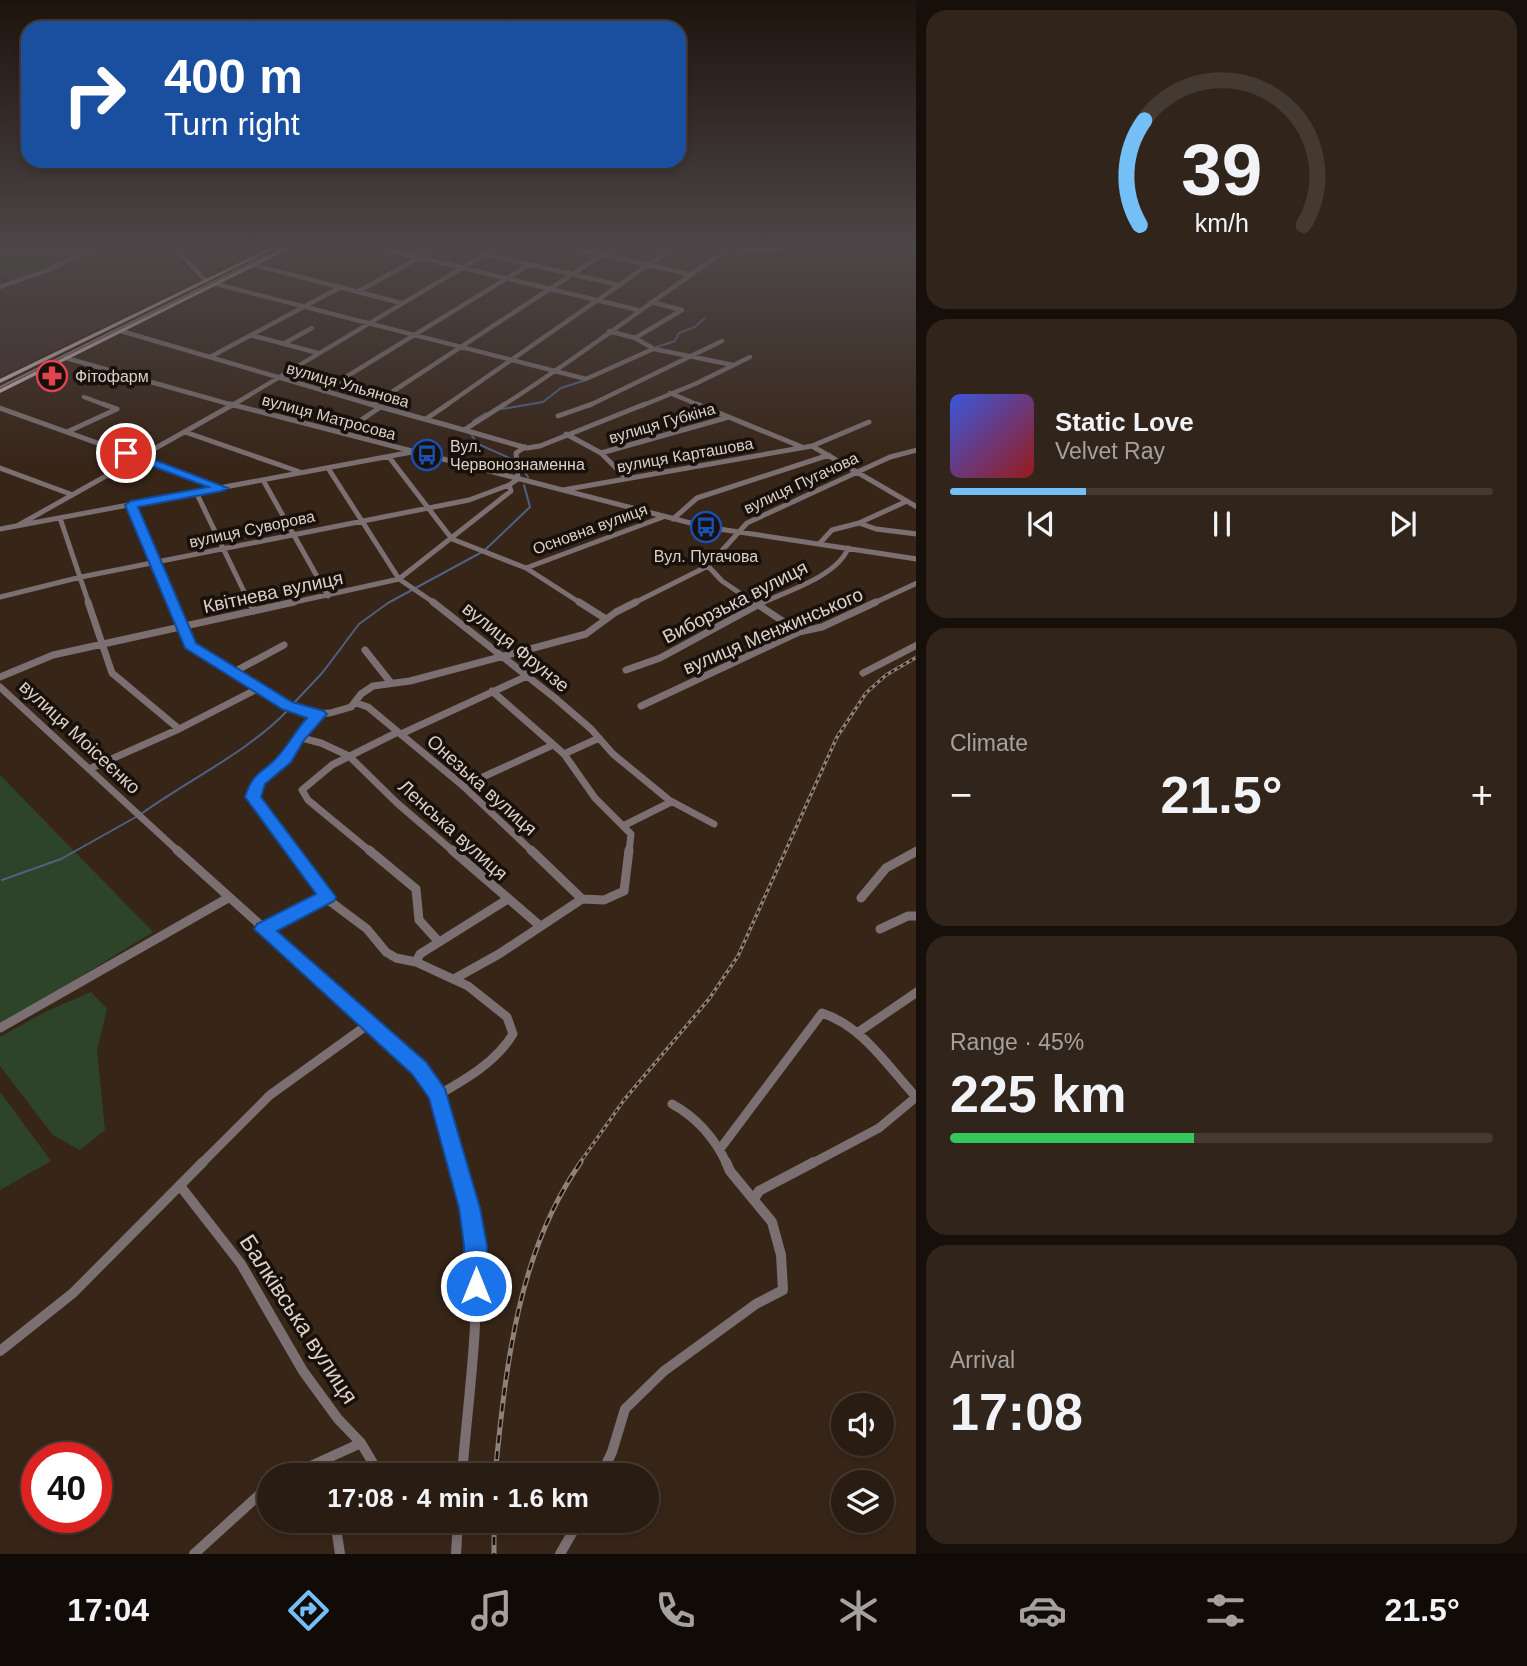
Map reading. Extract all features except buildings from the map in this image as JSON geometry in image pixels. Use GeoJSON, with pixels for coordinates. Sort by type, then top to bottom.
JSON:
{"type":"FeatureCollection","features":[{"type":"Feature","properties":{"kind":"main road"},"geometry":{"type":"LineString","coordinates":[[0,381],[127,320]]}},
{"type":"Feature","properties":{"kind":"main road"},"geometry":{"type":"LineString","coordinates":[[0,391],[144,320]]}},
{"type":"Feature","properties":{"kind":"street"},"geometry":{"type":"LineString","coordinates":[[210,357],[280,320]]}},
{"type":"Feature","properties":{"kind":"street"},"geometry":{"type":"LineString","coordinates":[[353,320],[554,373],[586,379],[653,349]]}},
{"type":"Feature","properties":{"kind":"street"},"geometry":{"type":"LineString","coordinates":[[0,529],[37,519],[73,495],[232,405],[373,320]]}},
{"type":"Feature","properties":{"kind":"street"},"geometry":{"type":"LineString","coordinates":[[323,391],[440,320]]}},
{"type":"Feature","properties":{"kind":"street"},"geometry":{"type":"LineString","coordinates":[[372,405],[503,320]]}},
{"type":"Feature","properties":{"kind":"street"},"geometry":{"type":"LineString","coordinates":[[426,419],[569,320]]}},
{"type":"Feature","properties":{"kind":"street"},"geometry":{"type":"LineString","coordinates":[[464,430],[554,373],[625,320]]}},
{"type":"Feature","properties":{"kind":"street"},"geometry":{"type":"LineString","coordinates":[[635,338],[666,320]]}},
{"type":"Feature","properties":{"kind":"street"},"geometry":{"type":"LineString","coordinates":[[284,344],[312,328]]}},
{"type":"Feature","properties":{"kind":"street","name":"вулиця Ульянова"},"geometry":{"type":"LineString","coordinates":[[121,331],[379,408],[464,430]]}},
{"type":"Feature","properties":{"kind":"street"},"geometry":{"type":"LineString","coordinates":[[609,331],[635,338],[653,349],[734,366]]}},
{"type":"Feature","properties":{"kind":"street"},"geometry":{"type":"LineString","coordinates":[[251,335],[318,353]]}},
{"type":"Feature","properties":{"kind":"street"},"geometry":{"type":"LineString","coordinates":[[558,416],[575,412],[722,341]]}},
{"type":"Feature","properties":{"kind":"street"},"geometry":{"type":"LineString","coordinates":[[464,430],[525,447],[540,446],[750,357]]}},
{"type":"Feature","properties":{"kind":"street","name":"вулиця Матросова"},"geometry":{"type":"LineString","coordinates":[[66,358],[232,405],[663,517],[738,533],[916,559]]}},
{"type":"Feature","properties":{"kind":"street"},"geometry":{"type":"LineString","coordinates":[[670,393],[803,447]]}},
{"type":"Feature","properties":{"kind":"street"},"geometry":{"type":"LineString","coordinates":[[67,432],[117,409],[84,397]]}},
{"type":"Feature","properties":{"kind":"street"},"geometry":{"type":"LineString","coordinates":[[0,408],[222,488]]}},
{"type":"Feature","properties":{"kind":"street"},"geometry":{"type":"LineString","coordinates":[[342,433],[379,408]]}},
{"type":"Feature","properties":{"kind":"street","name":"вулиця Губкіна"},"geometry":{"type":"LineString","coordinates":[[601,453],[730,417]]}},
{"type":"Feature","properties":{"kind":"street","name":"вулиця Карташова"},"geometry":{"type":"LineString","coordinates":[[562,491],[812,446],[869,422]]}},
{"type":"Feature","properties":{"kind":"street"},"geometry":{"type":"LineString","coordinates":[[185,432],[302,472]]}},
{"type":"Feature","properties":{"kind":"street"},"geometry":{"type":"LineString","coordinates":[[566,434],[601,453],[608,463],[626,478]]}},
{"type":"Feature","properties":{"kind":"street"},"geometry":{"type":"LineString","coordinates":[[812,446],[916,507]]}},
{"type":"Feature","properties":{"kind":"street"},"geometry":{"type":"LineString","coordinates":[[518,479],[516,453],[525,447]]}},
{"type":"Feature","properties":{"kind":"street","name":"вулиця Пугачова"},"geometry":{"type":"LineString","coordinates":[[319,714],[341,710],[356,703],[365,690],[576,638],[594,629],[606,618],[708,566],[747,523],[890,457],[916,450]]}},
{"type":"Feature","properties":{"kind":"street"},"geometry":{"type":"LineString","coordinates":[[37,519],[60,518],[414,452]]}},
{"type":"Feature","properties":{"kind":"street"},"geometry":{"type":"LineString","coordinates":[[673,519],[696,498],[829,455]]}},
{"type":"Feature","properties":{"kind":"street"},"geometry":{"type":"LineString","coordinates":[[389,457],[452,539],[526,568],[606,618]]}},
{"type":"Feature","properties":{"kind":"street"},"geometry":{"type":"LineString","coordinates":[[0,468],[73,495]]}},
{"type":"Feature","properties":{"kind":"street","name":"вулиця Фрунзе"},"geometry":{"type":"LineString","coordinates":[[328,468],[399,579],[432,601],[527,676],[671,802],[714,824]]}},
{"type":"Feature","properties":{"kind":"street","name":"Квітнева вулиця"},"geometry":{"type":"LineString","coordinates":[[0,677],[43,657],[399,579],[511,491],[509,485],[518,479]]}},
{"type":"Feature","properties":{"kind":"street"},"geometry":{"type":"LineString","coordinates":[[263,480],[328,596]]}},
{"type":"Feature","properties":{"kind":"street","name":"вулиця Суворова"},"geometry":{"type":"LineString","coordinates":[[0,597],[81,577],[477,498],[509,485]]}},
{"type":"Feature","properties":{"kind":"street"},"geometry":{"type":"LineString","coordinates":[[196,492],[254,611]]}},
{"type":"Feature","properties":{"kind":"street"},"geometry":{"type":"LineString","coordinates":[[819,544],[832,530],[859,523],[905,502]]}},
{"type":"Feature","properties":{"kind":"street"},"geometry":{"type":"LineString","coordinates":[[131,505],[190,645],[287,706],[319,714]]}},
{"type":"Feature","properties":{"kind":"street","name":"Основна вулиця"},"geometry":{"type":"LineString","coordinates":[[526,568],[663,517]]}},
{"type":"Feature","properties":{"kind":"street"},"geometry":{"type":"LineString","coordinates":[[60,518],[116,678],[179,729]]}},
{"type":"Feature","properties":{"kind":"street"},"geometry":{"type":"LineString","coordinates":[[859,523],[876,530],[916,534]]}},
{"type":"Feature","properties":{"kind":"street","name":"Виборзька вулиця"},"geometry":{"type":"LineString","coordinates":[[626,670],[660,658],[756,606],[827,572],[845,559],[848,548]]}},
{"type":"Feature","properties":{"kind":"street"},"geometry":{"type":"LineString","coordinates":[[708,566],[716,577],[799,632]]}},
{"type":"Feature","properties":{"kind":"street","name":"вулиця Менжинського"},"geometry":{"type":"LineString","coordinates":[[641,706],[799,632],[822,627],[916,583]]}},
{"type":"Feature","properties":{"kind":"street"},"geometry":{"type":"LineString","coordinates":[[232,673],[284,645]]}},
{"type":"Feature","properties":{"kind":"street"},"geometry":{"type":"LineString","coordinates":[[863,673],[916,645]]}},
{"type":"Feature","properties":{"kind":"street"},"geometry":{"type":"LineString","coordinates":[[365,650],[391,683]]}},
{"type":"Feature","properties":{"kind":"street"},"geometry":{"type":"LineString","coordinates":[[439,942],[419,920],[419,896],[416,889],[308,800],[302,790],[313,779],[349,756],[527,676]]}},
{"type":"Feature","properties":{"kind":"street","name":"вулиця Моісеєнко"},"geometry":{"type":"LineString","coordinates":[[0,687],[228,898],[419,1068],[438,1095],[468,1203],[475,1245],[476,1306],[463,1463]]}},
{"type":"Feature","properties":{"kind":"street"},"geometry":{"type":"LineString","coordinates":[[89,769],[179,729],[257,689]]}},
{"type":"Feature","properties":{"kind":"street"},"geometry":{"type":"LineString","coordinates":[[454,979],[499,954],[582,899],[604,900],[624,891],[631,834],[625,825],[595,799],[564,754],[492,691]]}},
{"type":"Feature","properties":{"kind":"street","name":"Онезька вулиця"},"geometry":{"type":"LineString","coordinates":[[356,703],[368,707],[463,786],[582,899]]}},
{"type":"Feature","properties":{"kind":"street"},"geometry":{"type":"LineString","coordinates":[[319,714],[285,759],[258,781],[253,797],[327,897],[367,929],[386,952],[396,958],[416,962],[480,993],[507,1017],[513,1034],[507,1044],[472,1076],[438,1095]]}},
{"type":"Feature","properties":{"kind":"street","name":"Ленська вулиця"},"geometry":{"type":"LineString","coordinates":[[299,737],[321,743],[349,756],[397,803],[540,925]]}},
{"type":"Feature","properties":{"kind":"street"},"geometry":{"type":"LineString","coordinates":[[564,754],[599,738]]}},
{"type":"Feature","properties":{"kind":"street"},"geometry":{"type":"LineString","coordinates":[[463,786],[553,745]]}},
{"type":"Feature","properties":{"kind":"street"},"geometry":{"type":"LineString","coordinates":[[625,825],[671,802]]}},
{"type":"Feature","properties":{"kind":"street"},"geometry":{"type":"LineString","coordinates":[[861,898],[886,869],[916,851]]}},
{"type":"Feature","properties":{"kind":"street"},"geometry":{"type":"LineString","coordinates":[[263,929],[327,897]]}},
{"type":"Feature","properties":{"kind":"street"},"geometry":{"type":"LineString","coordinates":[[0,1028],[228,898]]}},
{"type":"Feature","properties":{"kind":"street"},"geometry":{"type":"LineString","coordinates":[[416,962],[416,957],[508,899]]}},
{"type":"Feature","properties":{"kind":"street"},"geometry":{"type":"LineString","coordinates":[[880,929],[908,916],[916,916]]}},
{"type":"Feature","properties":{"kind":"street"},"geometry":{"type":"LineString","coordinates":[[857,1033],[916,992]]}},
{"type":"Feature","properties":{"kind":"street"},"geometry":{"type":"LineString","coordinates":[[720,1149],[822,1013],[831,1014],[857,1033],[916,1098],[879,1129],[759,1191],[754,1199]]}},
{"type":"Feature","properties":{"kind":"street"},"geometry":{"type":"LineString","coordinates":[[0,1351],[74,1293],[270,1095],[370,1023]]}},
{"type":"Feature","properties":{"kind":"street"},"geometry":{"type":"LineString","coordinates":[[607,1463],[625,1409],[664,1370],[756,1304],[783,1290],[781,1255],[772,1222],[730,1171],[720,1149],[690,1114],[672,1104]]}},
{"type":"Feature","properties":{"kind":"street","name":"Балківська вулиця"},"geometry":{"type":"LineString","coordinates":[[181,1187],[241,1264],[303,1371],[338,1419],[361,1443],[373,1463]]}},
{"type":"Feature","properties":{"kind":"street"},"geometry":{"type":"LineString","coordinates":[[317,1463],[361,1443]]}},
{"type":"Feature","properties":{"kind":"street"},"geometry":{"type":"LineString","coordinates":[[194,1554],[257,1497]]}},
{"type":"Feature","properties":{"kind":"street"},"geometry":{"type":"LineString","coordinates":[[337,1533],[340,1554]]}},
{"type":"Feature","properties":{"kind":"street"},"geometry":{"type":"LineString","coordinates":[[456,1554],[457,1533]]}},
{"type":"Feature","properties":{"kind":"street"},"geometry":{"type":"LineString","coordinates":[[560,1554],[572,1533]]}},
{"type":"Feature","properties":{"kind":"shaded area"},"geometry":{"type":"Polygon","coordinates":[[[0,320],[117,320],[0,377],[0,320]]]}},
{"type":"Feature","properties":{"kind":"green space"},"geometry":{"type":"Polygon","coordinates":[[[0,775],[153,932],[0,1026],[0,775]]]}},
{"type":"Feature","properties":{"kind":"green space"},"geometry":{"type":"Polygon","coordinates":[[[91,992],[107,1009],[97,1050],[105,1130],[80,1150],[53,1135],[0,1066],[0,1037],[45,1012],[91,992]]]}},
{"type":"Feature","properties":{"kind":"green space"},"geometry":{"type":"Polygon","coordinates":[[[0,1092],[51,1161],[0,1190],[0,1092]]]}},
{"type":"Feature","properties":{"kind":"waterway"},"geometry":{"type":"LineString","coordinates":[[657,347],[675,341],[679,333],[695,327],[703,320]]}},
{"type":"Feature","properties":{"kind":"waterway"},"geometry":{"type":"LineString","coordinates":[[502,409],[543,402],[561,388],[586,380]]}},
{"type":"Feature","properties":{"kind":"waterway"},"geometry":{"type":"LineString","coordinates":[[473,421],[486,413]]}},
{"type":"Feature","properties":{"kind":"waterway"},"geometry":{"type":"LineString","coordinates":[[472,436],[478,444],[514,460]]}},
{"type":"Feature","properties":{"kind":"waterway"},"geometry":{"type":"LineString","coordinates":[[519,463],[528,477]]}},
{"type":"Feature","properties":{"kind":"waterway"},"geometry":{"type":"LineString","coordinates":[[486,549],[530,507],[524,485]]}},
{"type":"Feature","properties":{"kind":"waterway"},"geometry":{"type":"LineString","coordinates":[[293,704],[323,672],[359,624],[388,603],[482,552]]}},
{"type":"Feature","properties":{"kind":"waterway"},"geometry":{"type":"LineString","coordinates":[[141,814],[236,753],[287,711]]}},
{"type":"Feature","properties":{"kind":"waterway"},"geometry":{"type":"LineString","coordinates":[[2,880],[61,859],[136,817]]}},
{"type":"Feature","properties":{"kind":"tram line"},"geometry":{"type":"LineString","coordinates":[[0,387],[137,320]]}},
{"type":"Feature","properties":{"kind":"railway"},"geometry":{"type":"LineString","coordinates":[[579,1164],[624,1100],[709,999],[738,956],[837,737],[866,693],[886,675],[916,658]]}},
{"type":"Feature","properties":{"kind":"railway"},"geometry":{"type":"LineString","coordinates":[[496,1463],[504,1393],[518,1312],[542,1234],[559,1197],[581,1162]]}},
{"type":"Feature","properties":{"kind":"railway"},"geometry":{"type":"LineString","coordinates":[[494,1533],[494,1554]]}},
{"type":"Feature","properties":{"kind":"place","name":"Фітофарм"},"geometry":{"type":"Point","coordinates":[52,376]}},
{"type":"Feature","properties":{"kind":"place","name":"Вул. Червонознаменна"},"geometry":{"type":"Point","coordinates":[427,455]}},
{"type":"Feature","properties":{"kind":"place","name":"Вул. Пугачова"},"geometry":{"type":"Point","coordinates":[706,527]}},
{"type":"Feature","properties":{"kind":"route"},"geometry":{"type":"LineString","coordinates":[[126,453],[222,488],[131,505],[190,645],[287,706],[304,713],[319,714],[285,759],[258,781],[253,797],[327,897],[263,929],[419,1068],[438,1095],[470,1208],[475,1245],[476,1286]]}}]}
